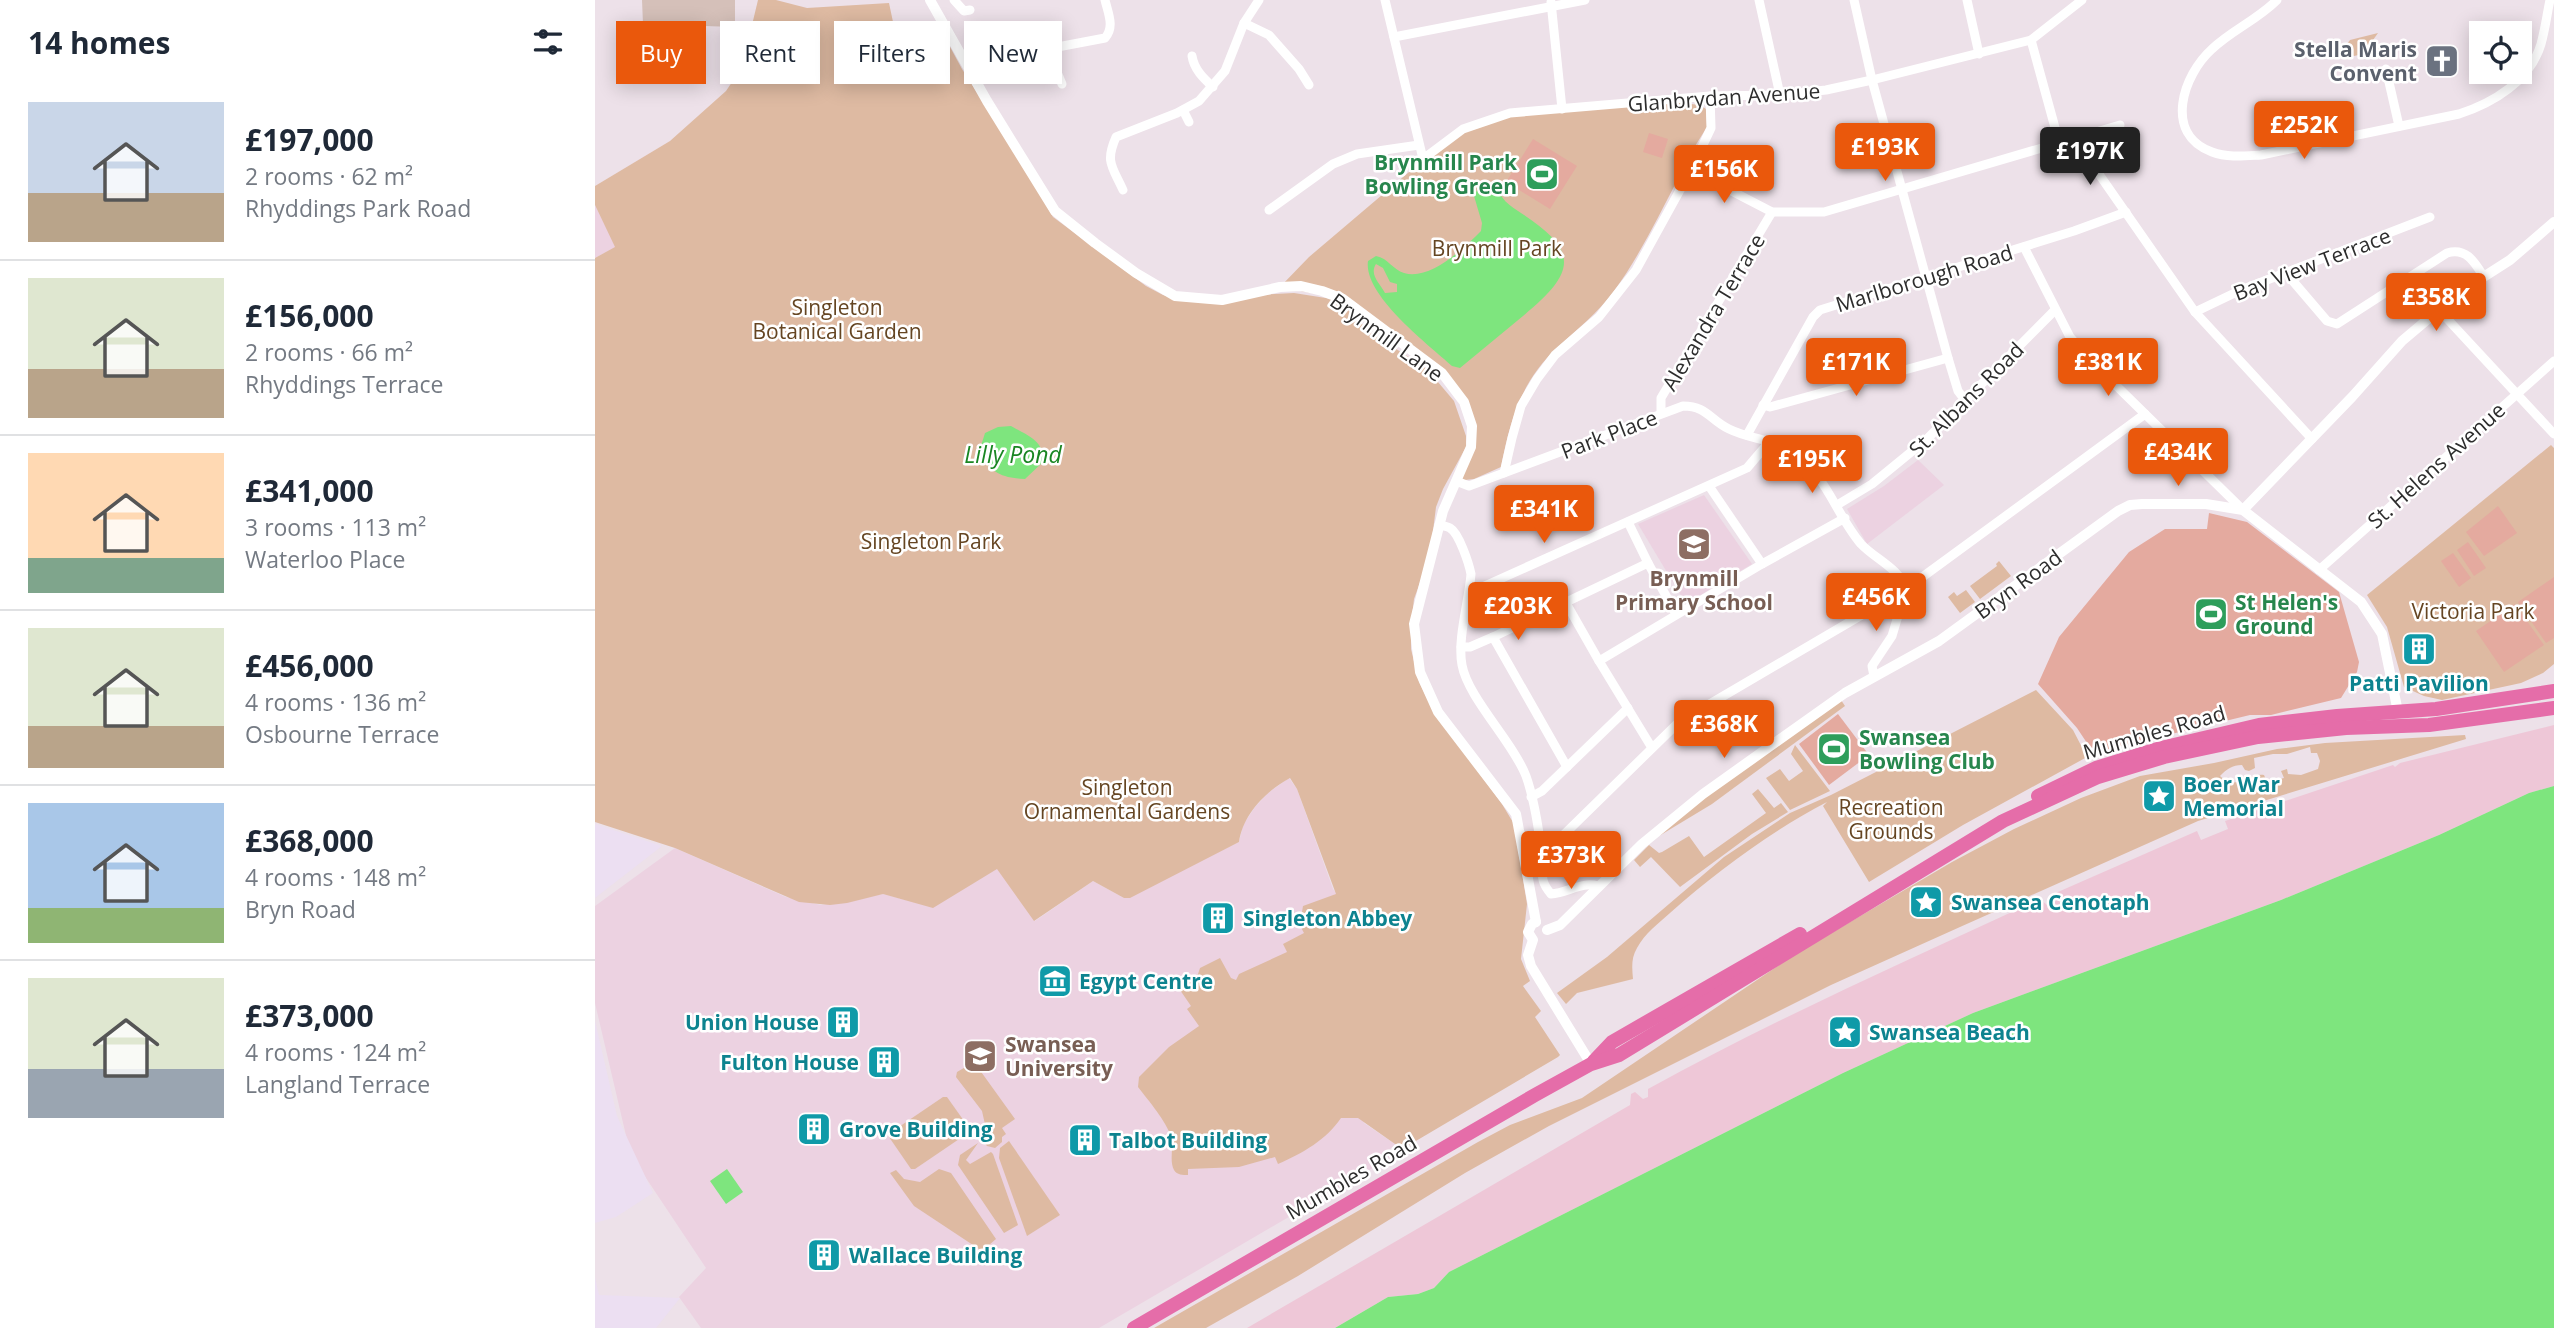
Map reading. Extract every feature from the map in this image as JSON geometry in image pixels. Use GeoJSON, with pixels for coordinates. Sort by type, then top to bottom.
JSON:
{"type":"FeatureCollection","features":[{"type":"Feature","properties":{"kind":"main road","name":"Mumbles Road"},"geometry":{"type":"LineString","coordinates":[[1134,1328],[1591,1064],[1619,1055],[2003,821],[2097,773],[2259,725],[2436,709],[2554,691]]}},
{"type":"Feature","properties":{"kind":"main road","name":"Mumbles Road"},"geometry":{"type":"LineString","coordinates":[[2163,752],[2258,737],[2346,728],[2429,725],[2554,708]]}},
{"type":"Feature","properties":{"kind":"street","name":"Brynmill Lane"},"geometry":{"type":"LineString","coordinates":[[930,0],[987,101],[1055,211],[1136,273],[1175,296],[1222,300],[1280,287],[1301,286],[1343,299],[1442,373],[1464,402],[1472,426],[1471,447],[1439,525],[1414,624],[1420,672],[1438,712],[1516,814],[1536,922],[1528,932],[1532,940],[1528,955],[1531,966],[1591,1064]]}},
{"type":"Feature","properties":{"kind":"street"},"geometry":{"type":"LineString","coordinates":[[954,0],[964,10],[970,9]]}},
{"type":"Feature","properties":{"kind":"street"},"geometry":{"type":"LineString","coordinates":[[1062,46],[1105,38],[1110,33],[1105,0]]}},
{"type":"Feature","properties":{"kind":"street"},"geometry":{"type":"LineString","coordinates":[[1123,190],[1110,163],[1109,153],[1116,137],[1199,101],[1225,71],[1244,23],[1259,0]]}},
{"type":"Feature","properties":{"kind":"street"},"geometry":{"type":"LineString","coordinates":[[1269,210],[1333,164],[1357,154],[1419,145],[1385,0]]}},
{"type":"Feature","properties":{"kind":"street"},"geometry":{"type":"LineString","coordinates":[[1394,37],[1551,2],[1585,0]]}},
{"type":"Feature","properties":{"kind":"street"},"geometry":{"type":"LineString","coordinates":[[1759,0],[1780,95]]}},
{"type":"Feature","properties":{"kind":"street"},"geometry":{"type":"LineString","coordinates":[[1854,0],[1872,80],[1948,358],[1958,391],[1965,400]]}},
{"type":"Feature","properties":{"kind":"street"},"geometry":{"type":"LineString","coordinates":[[1967,0],[1979,54]]}},
{"type":"Feature","properties":{"kind":"street"},"geometry":{"type":"LineString","coordinates":[[2082,0],[2031,40],[2057,135],[2078,144],[2195,312],[2312,439]]}},
{"type":"Feature","properties":{"kind":"street"},"geometry":{"type":"LineString","coordinates":[[2277,0],[2259,17],[2211,49],[2196,67],[2186,86],[2182,103],[2183,123],[2190,137],[2210,151],[2231,156],[2261,155],[2477,108],[2515,83],[2528,69],[2541,46],[2551,2]]}},
{"type":"Feature","properties":{"kind":"street"},"geometry":{"type":"LineString","coordinates":[[1551,2],[1562,110]]}},
{"type":"Feature","properties":{"kind":"street"},"geometry":{"type":"LineString","coordinates":[[1244,23],[1269,35],[1299,69],[1309,85]]}},
{"type":"Feature","properties":{"kind":"street","name":"Glanbrydan Avenue"},"geometry":{"type":"LineString","coordinates":[[1419,145],[1423,159],[1463,129],[1510,113],[1710,96],[1780,95],[1826,90],[2031,40]]}},
{"type":"Feature","properties":{"kind":"street"},"geometry":{"type":"LineString","coordinates":[[1192,56],[1197,70],[1213,86]]}},
{"type":"Feature","properties":{"kind":"street"},"geometry":{"type":"LineString","coordinates":[[2386,69],[2399,126]]}},
{"type":"Feature","properties":{"kind":"street"},"geometry":{"type":"LineString","coordinates":[[1504,473],[1521,407],[1537,379],[1555,355],[1599,317],[1636,270],[1691,170],[1711,128],[1710,96]]}},
{"type":"Feature","properties":{"kind":"street"},"geometry":{"type":"LineString","coordinates":[[1180,111],[1189,122]]}},
{"type":"Feature","properties":{"kind":"street"},"geometry":{"type":"LineString","coordinates":[[1691,170],[1772,212],[1823,212],[2120,125]]}},
{"type":"Feature","properties":{"kind":"street","name":"Alexandra Terrace"},"geometry":{"type":"LineString","coordinates":[[1661,414],[1661,398],[1772,212]]}},
{"type":"Feature","properties":{"kind":"street","name":"Marlborough Road"},"geometry":{"type":"LineString","coordinates":[[1747,435],[1813,317],[1820,310],[2024,247],[2126,212]]}},
{"type":"Feature","properties":{"kind":"street","name":"Bay View Terrace"},"geometry":{"type":"LineString","coordinates":[[2195,312],[2286,273],[2430,218]]}},
{"type":"Feature","properties":{"kind":"street"},"geometry":{"type":"LineString","coordinates":[[2243,510],[2402,341],[2439,310],[2510,260],[2554,222]]}},
{"type":"Feature","properties":{"kind":"street"},"geometry":{"type":"LineString","coordinates":[[2024,247],[2070,337],[2243,510],[2361,602],[2382,634],[2398,712]]}},
{"type":"Feature","properties":{"kind":"street"},"geometry":{"type":"LineString","coordinates":[[2286,273],[2327,321],[2337,324],[2447,253],[2455,251],[2470,257],[2484,277]]}},
{"type":"Feature","properties":{"kind":"street","name":"St. Albans Road"},"geometry":{"type":"LineString","coordinates":[[1837,505],[1901,462],[2055,310]]}},
{"type":"Feature","properties":{"kind":"street"},"geometry":{"type":"LineString","coordinates":[[2439,310],[2554,433]]}},
{"type":"Feature","properties":{"kind":"street"},"geometry":{"type":"LineString","coordinates":[[1763,405],[1770,407],[1948,358]]}},
{"type":"Feature","properties":{"kind":"street","name":"St. Helens Avenue"},"geometry":{"type":"LineString","coordinates":[[2319,569],[2554,360]]}},
{"type":"Feature","properties":{"kind":"street","name":"Park Place"},"geometry":{"type":"LineString","coordinates":[[1456,481],[1469,486],[1683,406],[1701,408],[1726,428],[1747,435]]}},
{"type":"Feature","properties":{"kind":"street"},"geometry":{"type":"LineString","coordinates":[[1542,856],[1679,722],[1906,589],[2145,414]]}},
{"type":"Feature","properties":{"kind":"street"},"geometry":{"type":"LineString","coordinates":[[1747,435],[1770,441],[1802,459],[1837,505],[1863,546],[1897,574],[1906,589],[1892,636],[1873,666],[1874,676]]}},
{"type":"Feature","properties":{"kind":"street"},"geometry":{"type":"LineString","coordinates":[[1469,593],[1747,468],[1770,441]]}},
{"type":"Feature","properties":{"kind":"street"},"geometry":{"type":"LineString","coordinates":[[1709,486],[1762,564]]}},
{"type":"Feature","properties":{"kind":"street","name":"Bryn Road"},"geometry":{"type":"LineString","coordinates":[[1547,930],[1560,925],[1642,844],[1703,794],[1843,695],[1940,641],[2118,511],[2130,505],[2206,504],[2243,510]]}},
{"type":"Feature","properties":{"kind":"street"},"geometry":{"type":"LineString","coordinates":[[1599,661],[1845,518]]}},
{"type":"Feature","properties":{"kind":"street"},"geometry":{"type":"LineString","coordinates":[[1628,522],[1676,614]]}},
{"type":"Feature","properties":{"kind":"street"},"geometry":{"type":"LineString","coordinates":[[1439,525],[1450,527],[1465,553],[1471,574],[1461,648],[1462,666],[1525,775],[1542,856],[1541,877],[1551,894],[1561,894],[1589,883],[1598,886]]}},
{"type":"Feature","properties":{"kind":"street"},"geometry":{"type":"LineString","coordinates":[[1461,648],[1493,637],[1648,564]]}},
{"type":"Feature","properties":{"kind":"street"},"geometry":{"type":"LineString","coordinates":[[1566,603],[1652,748]]}},
{"type":"Feature","properties":{"kind":"street"},"geometry":{"type":"LineString","coordinates":[[1493,637],[1567,767]]}},
{"type":"Feature","properties":{"kind":"street"},"geometry":{"type":"LineString","coordinates":[[1531,797],[1542,791],[1628,708]]}},
{"type":"Feature","properties":{"kind":"street"},"geometry":{"type":"LineString","coordinates":[[1532,940],[1543,940],[1547,930],[1541,922],[1536,922]]}},
{"type":"Feature","properties":{"kind":"shaded area"},"geometry":{"type":"Polygon","coordinates":[[[642,0],[735,0],[735,21],[720,21],[720,27],[706,26],[706,21],[643,21],[642,0]]]}},
{"type":"Feature","properties":{"kind":"shaded area"},"geometry":{"type":"Polygon","coordinates":[[[1649,133],[1668,139],[1662,158],[1643,152],[1649,133]]]}},
{"type":"Feature","properties":{"kind":"shaded area","name":"Brynmill Park Bowling Green"},"geometry":{"type":"Polygon","coordinates":[[[1533,139],[1577,166],[1550,209],[1506,182],[1533,139]]]}},
{"type":"Feature","properties":{"kind":"shaded area"},"geometry":{"type":"Polygon","coordinates":[[[595,205],[616,247],[595,258],[595,205]]]}},
{"type":"Feature","properties":{"kind":"shaded area"},"geometry":{"type":"Polygon","coordinates":[[[1918,460],[1944,485],[1867,544],[1847,509],[1918,460]]]}},
{"type":"Feature","properties":{"kind":"shaded area","name":"Brynmill Primary School"},"geometry":{"type":"Polygon","coordinates":[[[1704,495],[1752,564],[1686,604],[1638,524],[1704,495]]]}},
{"type":"Feature","properties":{"kind":"shaded area"},"geometry":{"type":"Polygon","coordinates":[[[2498,506],[2517,533],[2484,556],[2466,532],[2498,506]]]}},
{"type":"Feature","properties":{"kind":"shaded area","name":"St Helen's Ground"},"geometry":{"type":"Polygon","coordinates":[[[2209,513],[2247,522],[2339,592],[2359,662],[2357,672],[2341,698],[2271,715],[2250,715],[2101,751],[2091,749],[2077,728],[2038,684],[2059,637],[2129,552],[2165,529],[2207,529],[2209,513]]]}},
{"type":"Feature","properties":{"kind":"shaded area"},"geometry":{"type":"Polygon","coordinates":[[[2468,542],[2486,568],[2474,576],[2457,550],[2468,542]]]}},
{"type":"Feature","properties":{"kind":"shaded area"},"geometry":{"type":"Polygon","coordinates":[[[2453,553],[2471,578],[2459,587],[2441,561],[2453,553]]]}},
{"type":"Feature","properties":{"kind":"shaded area"},"geometry":{"type":"Polygon","coordinates":[[[2554,577],[2554,638],[2546,643],[2518,602],[2554,577]]]}},
{"type":"Feature","properties":{"kind":"shaded area"},"geometry":{"type":"Polygon","coordinates":[[[2515,604],[2544,645],[2504,672],[2476,631],[2515,604]]]}},
{"type":"Feature","properties":{"kind":"shaded area","name":"Swansea Bowling Club"},"geometry":{"type":"Polygon","coordinates":[[[1838,714],[1869,755],[1829,785],[1799,744],[1838,714]]]}},
{"type":"Feature","properties":{"kind":"shaded area","name":"Swansea University"},"geometry":{"type":"Polygon","coordinates":[[[1289,778],[1297,789],[1333,889],[1344,903],[1364,1123],[1395,1144],[1387,1152],[1390,1155],[1388,1159],[1099,1328],[701,1328],[679,1297],[706,1268],[632,1157],[628,1144],[595,1003],[595,906],[675,848],[786,897],[821,905],[883,894],[933,907],[997,868],[1035,921],[1093,881],[1124,898],[1239,842],[1243,825],[1255,807],[1268,793],[1289,778]]]}},
{"type":"Feature","properties":{"kind":"shaded area"},"geometry":{"type":"Polygon","coordinates":[[[595,824],[662,846],[595,898],[595,824]]]}},
{"type":"Feature","properties":{"kind":"shaded area"},"geometry":{"type":"Polygon","coordinates":[[[595,1021],[617,1116],[653,1193],[616,1217],[595,1223],[595,1021]]]}},
{"type":"Feature","properties":{"kind":"shaded area"},"geometry":{"type":"Polygon","coordinates":[[[595,1277],[599,1295],[680,1298],[656,1328],[595,1328],[595,1277]]]}},
{"type":"Feature","properties":{"kind":"green space","name":"Singleton Park"},"geometry":{"type":"Polygon","coordinates":[[[758,0],[776,0],[807,8],[889,3],[893,21],[834,21],[834,84],[950,84],[950,47],[964,72],[964,84],[972,84],[1053,217],[1146,286],[1178,299],[1294,293],[1332,299],[1341,303],[1370,332],[1427,369],[1454,401],[1466,436],[1466,447],[1436,507],[1430,555],[1414,599],[1411,649],[1419,682],[1434,712],[1514,824],[1527,904],[1521,959],[1530,981],[1523,986],[1541,1011],[1535,1017],[1560,1055],[1558,1057],[1404,1148],[1358,1118],[1341,1118],[1313,1145],[1278,1164],[1275,1157],[1239,1167],[1188,1169],[1188,1175],[1175,1172],[1169,1131],[1138,1087],[1139,1077],[1169,1047],[1199,1026],[1187,1009],[1191,1006],[1180,990],[1197,977],[1200,968],[1220,958],[1231,978],[1236,980],[1239,974],[1287,952],[1283,944],[1304,933],[1297,920],[1303,906],[1336,894],[1297,789],[1290,778],[1257,804],[1245,822],[1239,842],[1130,898],[1124,898],[1093,881],[1034,921],[997,869],[933,908],[883,894],[830,905],[799,902],[675,848],[595,822],[595,258],[615,247],[595,205],[595,186],[670,141],[731,84],[820,84],[820,21],[753,21],[758,0]]]}},
{"type":"Feature","properties":{"kind":"green space"},"geometry":{"type":"Polygon","coordinates":[[[2378,33],[2373,40],[2374,45],[2381,50],[2354,56],[2348,53],[2347,44],[2350,40],[2378,33]]]}},
{"type":"Feature","properties":{"kind":"green space","name":"Brynmill Park"},"geometry":{"type":"Polygon","coordinates":[[[1664,101],[1700,105],[1706,109],[1707,127],[1682,167],[1648,236],[1608,299],[1534,374],[1513,418],[1501,467],[1474,479],[1456,481],[1472,426],[1442,373],[1343,299],[1280,287],[1309,257],[1463,129],[1510,113],[1664,101]]]}},
{"type":"Feature","properties":{"kind":"green space","name":"Victoria Park"},"geometry":{"type":"Polygon","coordinates":[[[2551,445],[2554,448],[2554,664],[2543,673],[2521,683],[2442,700],[2404,687],[2387,627],[2367,595],[2551,445]]]}},
{"type":"Feature","properties":{"kind":"green space"},"geometry":{"type":"Polygon","coordinates":[[[1999,561],[2011,576],[1980,599],[1970,586],[1997,566],[1999,561]]]}},
{"type":"Feature","properties":{"kind":"green space"},"geometry":{"type":"Polygon","coordinates":[[[1966,590],[1975,602],[1960,613],[1948,597],[1954,592],[1957,596],[1966,590]]]}},
{"type":"Feature","properties":{"kind":"green space","name":"Recreation Grounds"},"geometry":{"type":"Polygon","coordinates":[[[2036,690],[2073,730],[2087,757],[1963,825],[1869,882],[1823,806],[1827,802],[1786,825],[1745,853],[1656,925],[1635,952],[1632,963],[1633,979],[1577,993],[1566,1004],[1557,993],[1607,957],[1724,857],[1790,813],[1831,795],[2036,690]]]}},
{"type":"Feature","properties":{"kind":"green space"},"geometry":{"type":"Polygon","coordinates":[[[1841,700],[1845,706],[1712,804],[1659,836],[1704,797],[1841,700]]]}},
{"type":"Feature","properties":{"kind":"green space"},"geometry":{"type":"Polygon","coordinates":[[[2465,735],[2466,739],[2198,821],[1960,927],[1831,985],[1549,1126],[1465,1173],[1298,1276],[1206,1328],[1154,1328],[1478,1142],[1510,1125],[1582,1098],[1794,955],[1952,862],[2014,829],[2081,798],[2140,776],[2277,749],[2325,743],[2465,735]],[[2310,747],[2287,754],[2254,758],[2255,768],[2249,771],[2242,765],[2235,766],[2220,776],[2237,782],[2264,775],[2267,782],[2284,778],[2281,771],[2287,769],[2288,774],[2301,775],[2318,769],[2320,761],[2317,753],[2311,753],[2310,747]],[[1931,891],[1913,900],[1912,904],[1918,915],[1938,907],[1940,903],[1931,891]]]}},
{"type":"Feature","properties":{"kind":"green space"},"geometry":{"type":"Polygon","coordinates":[[[1795,745],[1830,791],[1790,810],[1766,778],[1780,769],[1789,781],[1803,771],[1791,754],[1795,745]]]}},
{"type":"Feature","properties":{"kind":"green space"},"geometry":{"type":"Polygon","coordinates":[[[1758,789],[1774,808],[1781,803],[1788,812],[1752,834],[1680,887],[1651,857],[1640,867],[1634,860],[1649,845],[1659,853],[1689,836],[1704,857],[1766,813],[1752,794],[1758,789]]]}},
{"type":"Feature","properties":{"kind":"green space"},"geometry":{"type":"Polygon","coordinates":[[[974,1062],[1015,1119],[1002,1128],[1006,1134],[995,1148],[987,1146],[983,1141],[986,1129],[982,1111],[956,1077],[957,1072],[974,1062]]]}},
{"type":"Feature","properties":{"kind":"green space"},"geometry":{"type":"Polygon","coordinates":[[[943,1097],[947,1097],[969,1128],[968,1133],[915,1169],[911,1169],[889,1137],[890,1133],[943,1097]]]}},
{"type":"Feature","properties":{"kind":"green space"},"geometry":{"type":"Polygon","coordinates":[[[1009,1141],[1060,1215],[1027,1236],[999,1158],[1000,1148],[1009,1141]]]}},
{"type":"Feature","properties":{"kind":"green space"},"geometry":{"type":"Polygon","coordinates":[[[978,1143],[966,1160],[970,1164],[991,1152],[993,1154],[1018,1225],[1004,1233],[958,1165],[960,1155],[978,1143]]]}},
{"type":"Feature","properties":{"kind":"green space"},"geometry":{"type":"Polygon","coordinates":[[[939,1169],[951,1173],[996,1239],[982,1251],[914,1206],[890,1173],[896,1170],[904,1179],[920,1182],[939,1169]]]}},
{"type":"Feature","properties":{"kind":"sand","name":"Swansea Beach"},"geometry":{"type":"Polygon","coordinates":[[[2554,725],[2554,786],[2529,793],[2439,835],[2281,900],[1973,1013],[1843,1073],[1449,1272],[1434,1288],[1418,1294],[1388,1297],[1335,1328],[1247,1328],[1630,1105],[1631,1094],[1635,1092],[1643,1099],[1648,1097],[1648,1089],[1793,1014],[2040,899],[2047,905],[2052,902],[2051,895],[2197,831],[2201,840],[2228,829],[2225,821],[2393,765],[2395,767],[2400,763],[2554,725]]]}},
{"type":"Feature","properties":{"kind":"water"},"geometry":{"type":"Polygon","coordinates":[[[1488,181],[1495,186],[1507,203],[1552,238],[1561,249],[1564,261],[1562,273],[1541,300],[1460,368],[1452,366],[1428,346],[1386,304],[1369,274],[1368,261],[1376,256],[1380,257],[1404,273],[1414,274],[1435,268],[1446,261],[1481,231],[1482,223],[1474,196],[1480,185],[1488,181]],[[1376,264],[1376,279],[1385,293],[1397,292],[1397,284],[1390,282],[1383,268],[1376,264]]]}},
{"type":"Feature","properties":{"kind":"water","name":"Lilly Pond"},"geometry":{"type":"Polygon","coordinates":[[[1011,426],[1038,443],[1043,454],[1044,461],[1025,479],[997,473],[987,465],[979,452],[985,433],[998,427],[1011,426]]]}},
{"type":"Feature","properties":{"kind":"water"},"geometry":{"type":"Polygon","coordinates":[[[2554,786],[2554,1328],[1335,1328],[1388,1297],[1418,1294],[1434,1288],[1449,1272],[1843,1073],[1973,1013],[2281,900],[2439,835],[2529,793],[2554,786]]]}},
{"type":"Feature","properties":{"kind":"water"},"geometry":{"type":"Polygon","coordinates":[[[727,1169],[743,1192],[726,1204],[710,1181],[727,1169]]]}},
{"type":"Feature","properties":{"kind":"place","name":"Stella Maris Convent"},"geometry":{"type":"Point","coordinates":[2442,61]}},
{"type":"Feature","properties":{"kind":"place","name":"Brynmill Park Bowling Green"},"geometry":{"type":"Point","coordinates":[1542,174]}},
{"type":"Feature","properties":{"kind":"place","name":"Brynmill Primary School"},"geometry":{"type":"Point","coordinates":[1694,544]}},
{"type":"Feature","properties":{"kind":"place","name":"St Helen's Ground"},"geometry":{"type":"Point","coordinates":[2211,614]}},
{"type":"Feature","properties":{"kind":"place","name":"Patti Pavilion"},"geometry":{"type":"Point","coordinates":[2419,649]}},
{"type":"Feature","properties":{"kind":"place","name":"Swansea Bowling Club"},"geometry":{"type":"Point","coordinates":[1834,749]}},
{"type":"Feature","properties":{"kind":"place","name":"Boer War Memorial"},"geometry":{"type":"Point","coordinates":[2159,796]}},
{"type":"Feature","properties":{"kind":"place","name":"Swansea Cenotaph"},"geometry":{"type":"Point","coordinates":[1926,902]}},
{"type":"Feature","properties":{"kind":"place","name":"Singleton Abbey"},"geometry":{"type":"Point","coordinates":[1218,918]}},
{"type":"Feature","properties":{"kind":"place","name":"Egypt Centre"},"geometry":{"type":"Point","coordinates":[1055,981]}},
{"type":"Feature","properties":{"kind":"place","name":"Union House"},"geometry":{"type":"Point","coordinates":[843,1022]}},
{"type":"Feature","properties":{"kind":"place","name":"Swansea Beach"},"geometry":{"type":"Point","coordinates":[1845,1032]}},
{"type":"Feature","properties":{"kind":"place","name":"Swansea University"},"geometry":{"type":"Point","coordinates":[980,1056]}},
{"type":"Feature","properties":{"kind":"place","name":"Fulton House"},"geometry":{"type":"Point","coordinates":[884,1062]}},
{"type":"Feature","properties":{"kind":"place","name":"Grove Building"},"geometry":{"type":"Point","coordinates":[814,1129]}},
{"type":"Feature","properties":{"kind":"place","name":"Talbot Building"},"geometry":{"type":"Point","coordinates":[1085,1140]}},
{"type":"Feature","properties":{"kind":"place","name":"Wallace Building"},"geometry":{"type":"Point","coordinates":[824,1255]}},
{"type":"Feature","properties":{"kind":"park label","name":"Singleton Botanical Garden"},"geometry":{"type":"Point","coordinates":[837,319]}},
{"type":"Feature","properties":{"kind":"park label","name":"Singleton Ornamental Gardens"},"geometry":{"type":"Point","coordinates":[1127,799]}}]}
